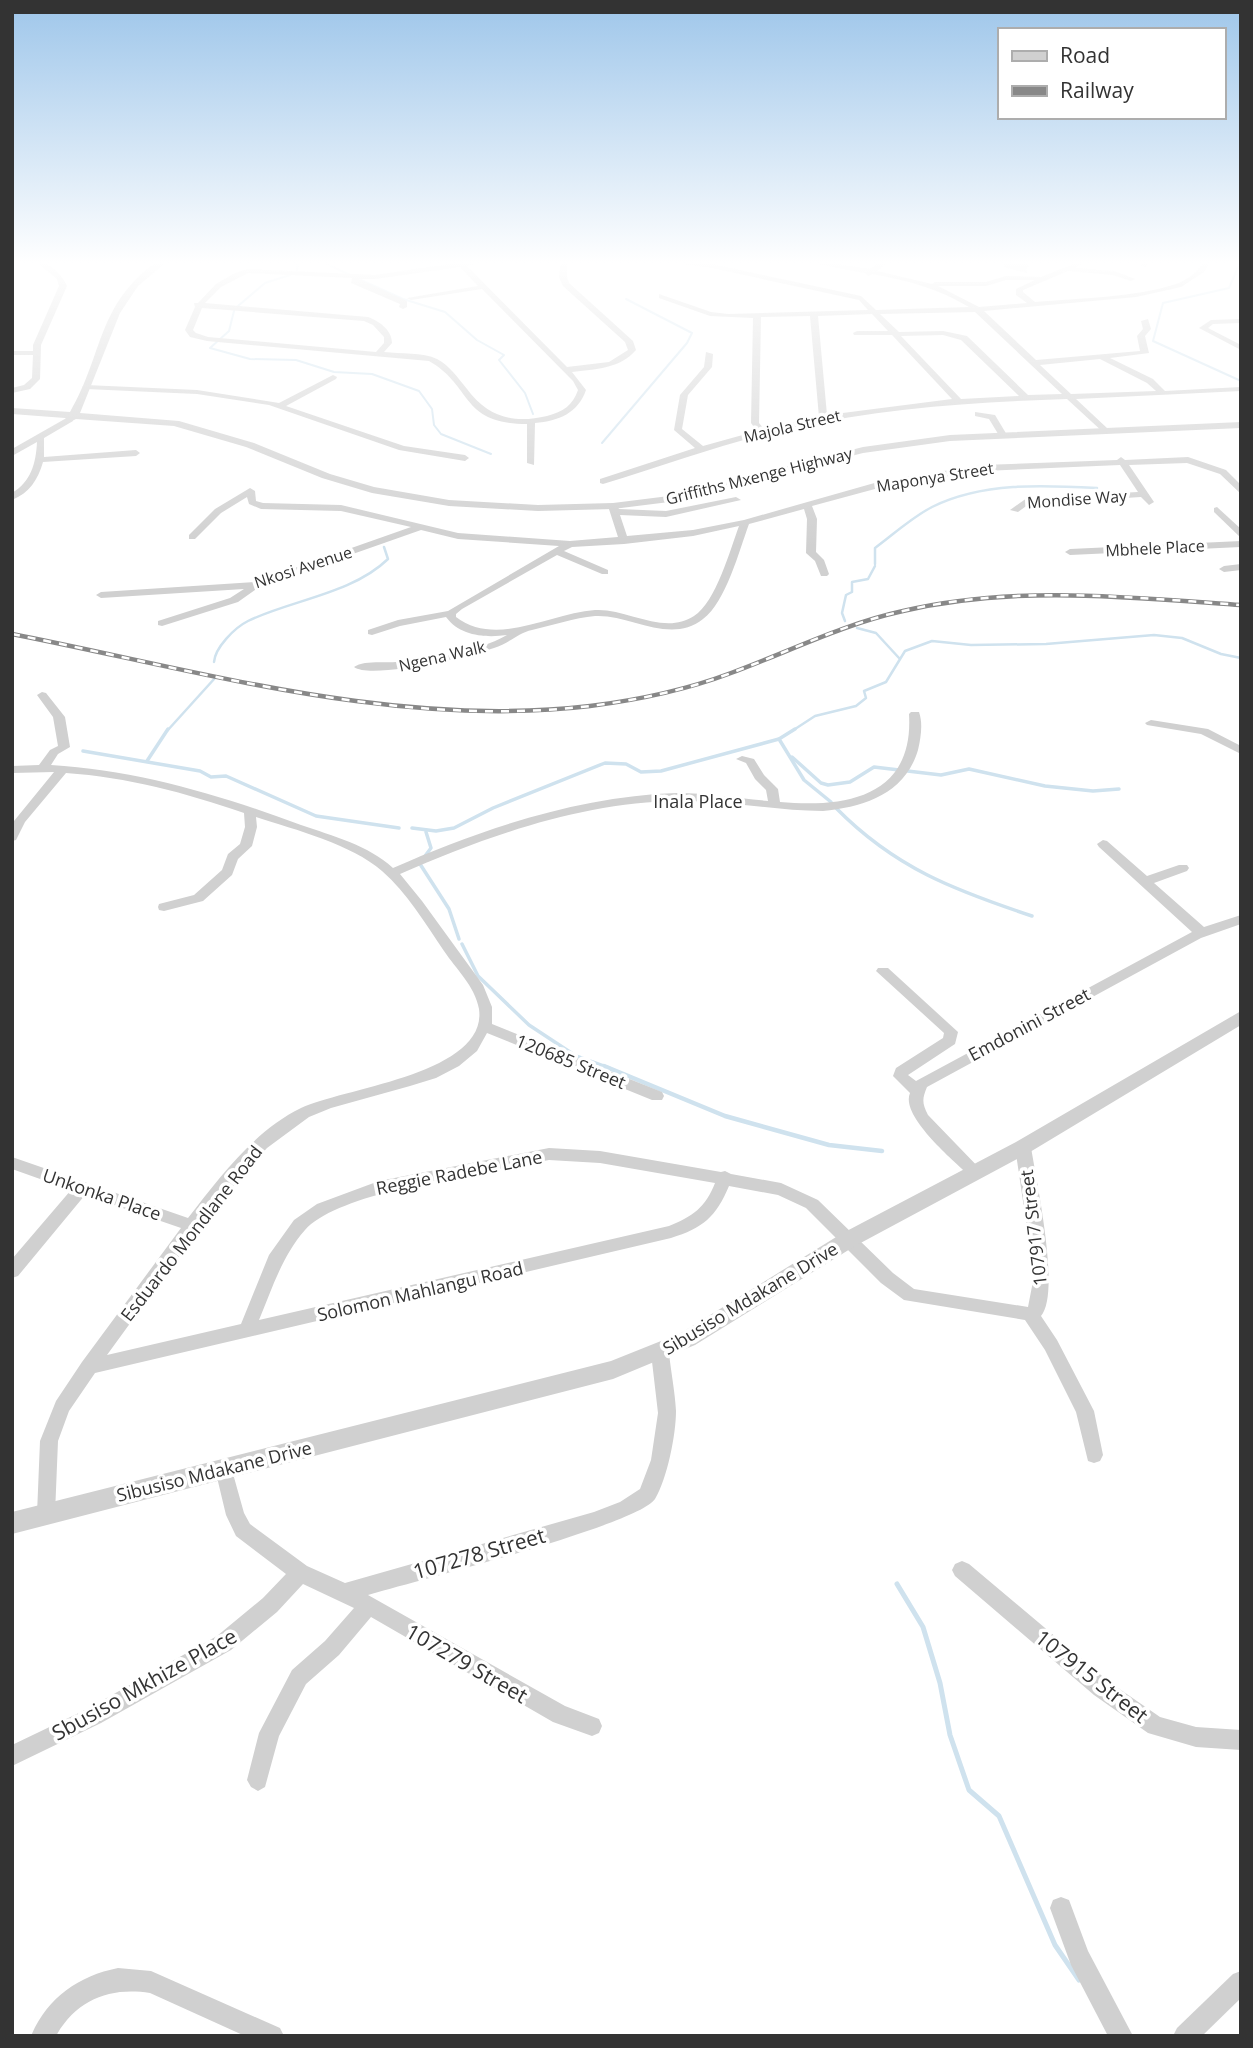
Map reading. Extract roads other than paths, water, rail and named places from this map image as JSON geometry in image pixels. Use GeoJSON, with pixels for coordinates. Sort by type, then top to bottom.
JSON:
{"type":"FeatureCollection","features":[{"type":"Feature","properties":{"kind":"street"},"geometry":{"type":"LineString","coordinates":[[12,391],[34,382],[36,356]]}},
{"type":"Feature","properties":{"kind":"street"},"geometry":{"type":"LineString","coordinates":[[12,453],[41,439],[72,417],[98,356]]}},
{"type":"Feature","properties":{"kind":"street"},"geometry":{"type":"LineString","coordinates":[[402,356],[435,361],[449,371],[486,414],[499,419],[531,422],[561,414],[579,401],[582,390],[552,356]]}},
{"type":"Feature","properties":{"kind":"street"},"geometry":{"type":"LineString","coordinates":[[566,370],[614,362],[628,356]]}},
{"type":"Feature","properties":{"kind":"street"},"geometry":{"type":"LineString","coordinates":[[702,449],[678,430],[684,395],[708,367],[709,356]]}},
{"type":"Feature","properties":{"kind":"street"},"geometry":{"type":"LineString","coordinates":[[756,356],[755,423],[761,431]]}},
{"type":"Feature","properties":{"kind":"street"},"geometry":{"type":"LineString","coordinates":[[818,356],[823,418]]}},
{"type":"Feature","properties":{"kind":"street"},"geometry":{"type":"LineString","coordinates":[[916,356],[959,402]]}},
{"type":"Feature","properties":{"kind":"street"},"geometry":{"type":"LineString","coordinates":[[982,356],[1027,399]]}},
{"type":"Feature","properties":{"kind":"street"},"geometry":{"type":"LineString","coordinates":[[1026,356],[1104,430]]}},
{"type":"Feature","properties":{"kind":"street"},"geometry":{"type":"LineString","coordinates":[[1034,363],[1121,356]]}},
{"type":"Feature","properties":{"kind":"street"},"geometry":{"type":"LineString","coordinates":[[1102,357],[1150,381],[1164,394]]}},
{"type":"Feature","properties":{"kind":"street"},"geometry":{"type":"LineString","coordinates":[[280,406],[332,377]]}},
{"type":"Feature","properties":{"kind":"street"},"geometry":{"type":"LineString","coordinates":[[86,387],[197,392],[280,406],[402,448],[465,458]]}},
{"type":"Feature","properties":{"kind":"street","name":"Majola Street"},"geometry":{"type":"LineString","coordinates":[[603,481],[761,431],[823,418],[959,402],[1241,389]]}},
{"type":"Feature","properties":{"kind":"street"},"geometry":{"type":"LineString","coordinates":[[29,412],[61,410],[80,403]]}},
{"type":"Feature","properties":{"kind":"street","name":"Griffiths Mxenge Highway"},"geometry":{"type":"LineString","coordinates":[[12,413],[29,412],[203,431],[326,476],[392,494],[509,508],[614,509],[711,491],[863,450],[950,438],[1241,425]]}},
{"type":"Feature","properties":{"kind":"street","name":"Griffiths Mxenge Highway"},"geometry":{"type":"LineString","coordinates":[[12,413],[40,418],[72,417]]}},
{"type":"Feature","properties":{"kind":"street"},"geometry":{"type":"LineString","coordinates":[[978,414],[992,417],[1003,435]]}},
{"type":"Feature","properties":{"kind":"street"},"geometry":{"type":"LineString","coordinates":[[40,418],[51,422],[54,430]]}},
{"type":"Feature","properties":{"kind":"street"},"geometry":{"type":"LineString","coordinates":[[531,422],[531,463]]}},
{"type":"Feature","properties":{"kind":"street"},"geometry":{"type":"LineString","coordinates":[[12,497],[31,483],[40,460],[41,439]]}},
{"type":"Feature","properties":{"kind":"street"},"geometry":{"type":"LineString","coordinates":[[40,460],[136,453]]}},
{"type":"Feature","properties":{"kind":"street","name":"Maponya Street"},"geometry":{"type":"LineString","coordinates":[[192,537],[218,511],[250,491],[252,502],[261,506],[341,508],[478,538],[570,544],[681,535],[745,522],[885,483],[967,469],[1168,458],[1197,461],[1223,472],[1241,491]]}},
{"type":"Feature","properties":{"kind":"street","name":"Mondise Way"},"geometry":{"type":"LineString","coordinates":[[1015,510],[1022,502],[1034,500],[1146,498],[1121,460]]}},
{"type":"Feature","properties":{"kind":"street"},"geometry":{"type":"LineString","coordinates":[[624,541],[614,509],[666,514],[736,500]]}},
{"type":"Feature","properties":{"kind":"street"},"geometry":{"type":"LineString","coordinates":[[807,505],[812,519],[811,553],[819,560],[824,574]]}},
{"type":"Feature","properties":{"kind":"street"},"geometry":{"type":"LineString","coordinates":[[1217,509],[1241,535]]}},
{"type":"Feature","properties":{"kind":"street"},"geometry":{"type":"LineString","coordinates":[[451,612],[455,623],[470,631],[495,633],[601,612],[658,625],[691,622],[706,611],[745,522]]}},
{"type":"Feature","properties":{"kind":"street","name":"Nkosi Avenue"},"geometry":{"type":"LineString","coordinates":[[101,594],[256,584],[418,527]]}},
{"type":"Feature","properties":{"kind":"street"},"geometry":{"type":"LineString","coordinates":[[372,632],[398,623],[451,612],[559,553],[570,544]]}},
{"type":"Feature","properties":{"kind":"street","name":"Mbhele Place"},"geometry":{"type":"LineString","coordinates":[[1070,552],[1241,544]]}},
{"type":"Feature","properties":{"kind":"street"},"geometry":{"type":"LineString","coordinates":[[559,553],[605,572]]}},
{"type":"Feature","properties":{"kind":"street"},"geometry":{"type":"LineString","coordinates":[[1224,569],[1241,567]]}},
{"type":"Feature","properties":{"kind":"street"},"geometry":{"type":"LineString","coordinates":[[162,623],[234,600],[256,584]]}},
{"type":"Feature","properties":{"kind":"street","name":"Ngena Walk"},"geometry":{"type":"LineString","coordinates":[[359,667],[396,667],[461,654],[506,640],[520,629]]}},
{"type":"Feature","properties":{"kind":"street"},"geometry":{"type":"LineString","coordinates":[[42,695],[59,718],[64,747],[54,752],[44,767]]}},
{"type":"Feature","properties":{"kind":"street","name":"Inala Place"},"geometry":{"type":"LineString","coordinates":[[392,873],[432,855],[540,820],[608,806],[680,797],[774,804],[853,804],[879,793],[900,776],[915,744],[915,714]]}},
{"type":"Feature","properties":{"kind":"street"},"geometry":{"type":"LineString","coordinates":[[1151,723],[1204,731],[1241,751]]}},
{"type":"Feature","properties":{"kind":"street"},"geometry":{"type":"LineString","coordinates":[[741,759],[750,761],[759,777],[772,789],[774,804]]}},
{"type":"Feature","properties":{"kind":"street"},"geometry":{"type":"LineString","coordinates":[[12,837],[20,821],[64,768]]}},
{"type":"Feature","properties":{"kind":"street"},"geometry":{"type":"LineString","coordinates":[[12,770],[64,768],[159,785],[250,810],[341,843],[374,859],[392,873],[476,986],[485,1004],[485,1027]]}},
{"type":"Feature","properties":{"kind":"street"},"geometry":{"type":"LineString","coordinates":[[164,907],[198,898],[228,872],[232,857],[246,846],[251,827],[250,810]]}},
{"type":"Feature","properties":{"kind":"street"},"geometry":{"type":"LineString","coordinates":[[1102,845],[1202,933]]}},
{"type":"Feature","properties":{"kind":"street"},"geometry":{"type":"LineString","coordinates":[[1146,881],[1183,868]]}},
{"type":"Feature","properties":{"kind":"street","name":"Emdonini Street"},"geometry":{"type":"LineString","coordinates":[[916,1090],[922,1083],[988,1045],[1202,933],[1241,919]]}},
{"type":"Feature","properties":{"kind":"street"},"geometry":{"type":"LineString","coordinates":[[883,971],[951,1032],[950,1040],[901,1072],[900,1076],[916,1090],[915,1104],[923,1119],[976,1172]]}},
{"type":"Feature","properties":{"kind":"street","name":"Sibusiso Mdakane Drive"},"geometry":{"type":"LineString","coordinates":[[12,1523],[612,1370],[660,1353],[850,1242],[1023,1147],[1241,1017]]}},
{"type":"Feature","properties":{"kind":"street","name":"120685 Street"},"geometry":{"type":"LineString","coordinates":[[485,1027],[657,1096]]}},
{"type":"Feature","properties":{"kind":"street","name":"Esduardo Mondlane Road"},"geometry":{"type":"LineString","coordinates":[[46,1514],[49,1441],[62,1407],[88,1367],[192,1226],[259,1144],[307,1112],[343,1097],[449,1067],[474,1044],[485,1027]]}},
{"type":"Feature","properties":{"kind":"street","name":"107917 Street"},"geometry":{"type":"LineString","coordinates":[[1023,1147],[1042,1276],[1037,1310],[1030,1314]]}},
{"type":"Feature","properties":{"kind":"street","name":"Reggie Radebe Lane"},"geometry":{"type":"LineString","coordinates":[[246,1332],[275,1260],[300,1224],[332,1203],[361,1192],[549,1154],[600,1157],[725,1177],[797,1195],[812,1204],[899,1289],[910,1295],[1030,1314]]}},
{"type":"Feature","properties":{"kind":"street","name":"Unkonka Place"},"geometry":{"type":"LineString","coordinates":[[12,1163],[192,1226]]}},
{"type":"Feature","properties":{"kind":"street","name":"Solomon Mahlangu Road"},"geometry":{"type":"LineString","coordinates":[[88,1367],[671,1232],[703,1218],[717,1200],[725,1177]]}},
{"type":"Feature","properties":{"kind":"street"},"geometry":{"type":"LineString","coordinates":[[12,1271],[82,1187]]}},
{"type":"Feature","properties":{"kind":"street"},"geometry":{"type":"LineString","coordinates":[[1030,1314],[1051,1345],[1085,1411],[1094,1455]]}},
{"type":"Feature","properties":{"kind":"street","name":"107278 Street"},"geometry":{"type":"LineString","coordinates":[[345,1592],[593,1521],[627,1508],[647,1495],[660,1460],[667,1413],[660,1353]]}},
{"type":"Feature","properties":{"kind":"street"},"geometry":{"type":"LineString","coordinates":[[224,1469],[235,1515],[243,1530],[300,1573],[345,1592]]}},
{"type":"Feature","properties":{"kind":"street","name":"107915 Street"},"geometry":{"type":"LineString","coordinates":[[962,1570],[1101,1688],[1155,1726],[1196,1737],[1241,1740]]}},
{"type":"Feature","properties":{"kind":"street","name":"Sbusiso Mkhize Place"},"geometry":{"type":"LineString","coordinates":[[12,1756],[94,1716],[224,1643],[270,1605],[300,1573]]}},
{"type":"Feature","properties":{"kind":"street","name":"107279 Street"},"geometry":{"type":"LineString","coordinates":[[345,1592],[526,1697],[560,1715],[592,1726]]}},
{"type":"Feature","properties":{"kind":"street"},"geometry":{"type":"LineString","coordinates":[[258,1780],[269,1733],[299,1677],[332,1648],[368,1606]]}},
{"type":"Feature","properties":{"kind":"street"},"geometry":{"type":"LineString","coordinates":[[1061,1908],[1079,1957],[1121,2036]]}},
{"type":"Feature","properties":{"kind":"street"},"geometry":{"type":"LineString","coordinates":[[43,2036],[75,1995],[93,1984],[134,1978],[172,1991],[272,2036]]}},
{"type":"Feature","properties":{"kind":"street"},"geometry":{"type":"LineString","coordinates":[[1185,2036],[1241,1982]]}},
{"type":"Feature","properties":{"kind":"waterway"},"geometry":{"type":"LineString","coordinates":[[238,356],[250,359],[296,360],[334,372],[372,374],[419,391],[432,409],[434,425],[441,434],[491,454]]}},
{"type":"Feature","properties":{"kind":"waterway"},"geometry":{"type":"LineString","coordinates":[[503,356],[499,360],[525,393],[533,414]]}},
{"type":"Feature","properties":{"kind":"waterway"},"geometry":{"type":"LineString","coordinates":[[602,443],[676,356]]}},
{"type":"Feature","properties":{"kind":"waterway"},"geometry":{"type":"LineString","coordinates":[[1185,356],[1241,381]]}},
{"type":"Feature","properties":{"kind":"waterway"},"geometry":{"type":"LineString","coordinates":[[875,564],[875,548],[917,516],[951,499],[1013,487],[1097,488]]}},
{"type":"Feature","properties":{"kind":"waterway"},"geometry":{"type":"LineString","coordinates":[[214,662],[231,633],[243,624],[357,580],[388,559],[384,547]]}},
{"type":"Feature","properties":{"kind":"waterway"},"geometry":{"type":"LineString","coordinates":[[845,621],[842,613],[846,595],[852,592],[852,582],[868,579],[875,566]]}},
{"type":"Feature","properties":{"kind":"waterway"},"geometry":{"type":"LineString","coordinates":[[857,628],[876,633],[899,658]]}},
{"type":"Feature","properties":{"kind":"waterway"},"geometry":{"type":"LineString","coordinates":[[792,731],[815,716],[856,706],[866,698],[864,691],[886,682],[905,651],[932,641],[971,645],[1046,644],[1154,635],[1182,638],[1221,654],[1241,658]]}},
{"type":"Feature","properties":{"kind":"waterway"},"geometry":{"type":"LineString","coordinates":[[167,731],[215,678]]}},
{"type":"Feature","properties":{"kind":"waterway"},"geometry":{"type":"LineString","coordinates":[[147,761],[168,729]]}},
{"type":"Feature","properties":{"kind":"waterway"},"geometry":{"type":"LineString","coordinates":[[779,739],[795,729]]}},
{"type":"Feature","properties":{"kind":"waterway"},"geometry":{"type":"LineString","coordinates":[[412,828],[436,831],[454,828],[493,808],[605,763],[626,764],[641,772],[661,771],[779,739]]}},
{"type":"Feature","properties":{"kind":"waterway"},"geometry":{"type":"LineString","coordinates":[[779,739],[804,780],[831,802]]}},
{"type":"Feature","properties":{"kind":"waterway"},"geometry":{"type":"LineString","coordinates":[[83,751],[200,771],[211,777],[226,776],[316,816],[399,828]]}},
{"type":"Feature","properties":{"kind":"waterway"},"geometry":{"type":"LineString","coordinates":[[792,757],[821,783],[828,785],[850,782],[874,767],[941,775],[969,769],[1045,786],[1093,791],[1119,789]]}},
{"type":"Feature","properties":{"kind":"waterway"},"geometry":{"type":"LineString","coordinates":[[836,808],[858,829],[903,862],[977,897],[1032,916]]}},
{"type":"Feature","properties":{"kind":"waterway"},"geometry":{"type":"LineString","coordinates":[[425,856],[431,848],[426,832]]}},
{"type":"Feature","properties":{"kind":"waterway"},"geometry":{"type":"LineString","coordinates":[[420,864],[449,909],[459,939]]}},
{"type":"Feature","properties":{"kind":"waterway"},"geometry":{"type":"LineString","coordinates":[[462,944],[478,976],[529,1025],[576,1056],[608,1068]]}},
{"type":"Feature","properties":{"kind":"waterway"},"geometry":{"type":"LineString","coordinates":[[608,1068],[725,1116],[829,1145],[882,1151]]}},
{"type":"Feature","properties":{"kind":"waterway"},"geometry":{"type":"LineString","coordinates":[[897,1584],[923,1627],[940,1683],[950,1735],[969,1790],[999,1816],[1055,1945],[1079,1980]]}},
{"type":"Feature","properties":{"kind":"railway"},"geometry":{"type":"LineString","coordinates":[[12,634],[299,692],[444,710],[517,711],[590,706],[679,689],[731,673],[859,623],[945,603],[987,598],[1071,595],[1241,605]]}}]}
